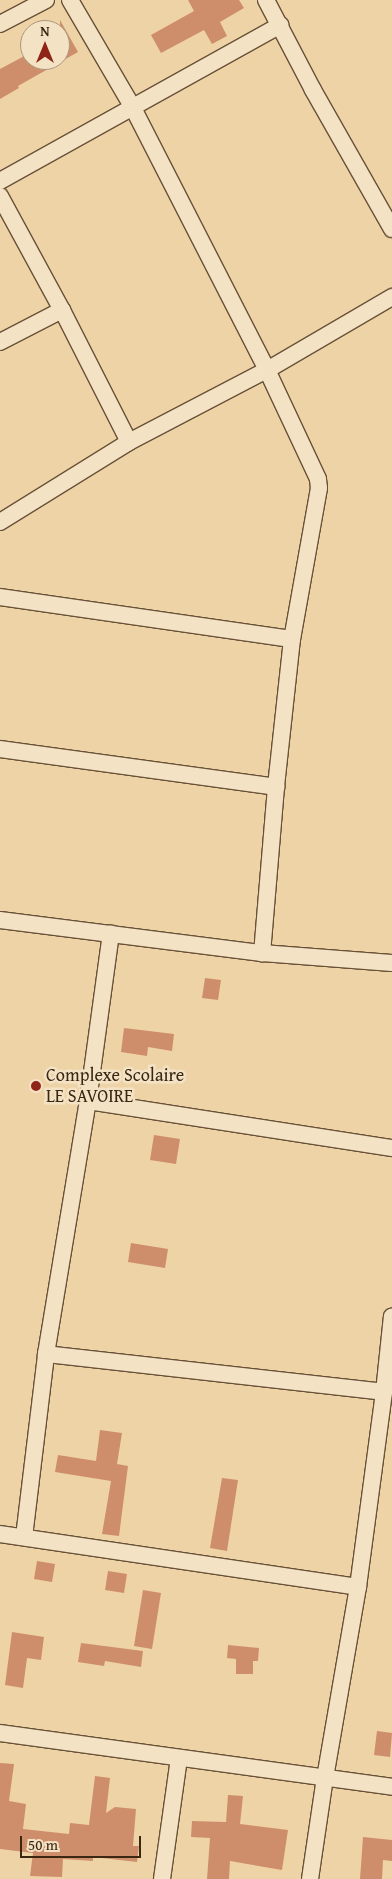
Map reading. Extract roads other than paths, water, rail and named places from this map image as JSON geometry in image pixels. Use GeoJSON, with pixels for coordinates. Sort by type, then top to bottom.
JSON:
{"type":"FeatureCollection","features":[{"type":"Feature","properties":{"kind":"street"},"geometry":{"type":"LineString","coordinates":[[0,24],[46,0]]}},
{"type":"Feature","properties":{"kind":"street"},"geometry":{"type":"LineString","coordinates":[[70,0],[132,106],[267,370],[318,479],[320,488],[292,639],[276,787],[262,953]]}},
{"type":"Feature","properties":{"kind":"street"},"geometry":{"type":"LineString","coordinates":[[266,0],[313,90],[392,229]]}},
{"type":"Feature","properties":{"kind":"street"},"geometry":{"type":"LineString","coordinates":[[0,181],[132,106],[280,26]]}},
{"type":"Feature","properties":{"kind":"street"},"geometry":{"type":"LineString","coordinates":[[0,196],[62,310],[129,442]]}},
{"type":"Feature","properties":{"kind":"street"},"geometry":{"type":"LineString","coordinates":[[0,522],[129,442],[267,370],[392,297]]}},
{"type":"Feature","properties":{"kind":"street"},"geometry":{"type":"LineString","coordinates":[[0,342],[62,310]]}},
{"type":"Feature","properties":{"kind":"street"},"geometry":{"type":"LineString","coordinates":[[0,597],[292,639]]}},
{"type":"Feature","properties":{"kind":"street"},"geometry":{"type":"LineString","coordinates":[[0,749],[276,787]]}},
{"type":"Feature","properties":{"kind":"street"},"geometry":{"type":"LineString","coordinates":[[0,920],[262,953],[392,963]]}},
{"type":"Feature","properties":{"kind":"street"},"geometry":{"type":"LineString","coordinates":[[24,1537],[46,1354],[88,1101],[111,934]]}},
{"type":"Feature","properties":{"kind":"street"},"geometry":{"type":"LineString","coordinates":[[88,1101],[392,1148]]}},
{"type":"Feature","properties":{"kind":"street"},"geometry":{"type":"LineString","coordinates":[[310,1879],[325,1778],[358,1587],[384,1392],[392,1316]]}},
{"type":"Feature","properties":{"kind":"street"},"geometry":{"type":"LineString","coordinates":[[46,1354],[384,1392]]}},
{"type":"Feature","properties":{"kind":"street"},"geometry":{"type":"LineString","coordinates":[[0,1534],[358,1587]]}},
{"type":"Feature","properties":{"kind":"street"},"geometry":{"type":"LineString","coordinates":[[0,1733],[392,1787]]}},
{"type":"Feature","properties":{"kind":"street"},"geometry":{"type":"LineString","coordinates":[[162,1879],[179,1758]]}},
{"type":"Feature","properties":{"kind":"place","name":"Complexe Scolaire LE SAVOIRE"},"geometry":{"type":"Point","coordinates":[36,1086]}}]}
